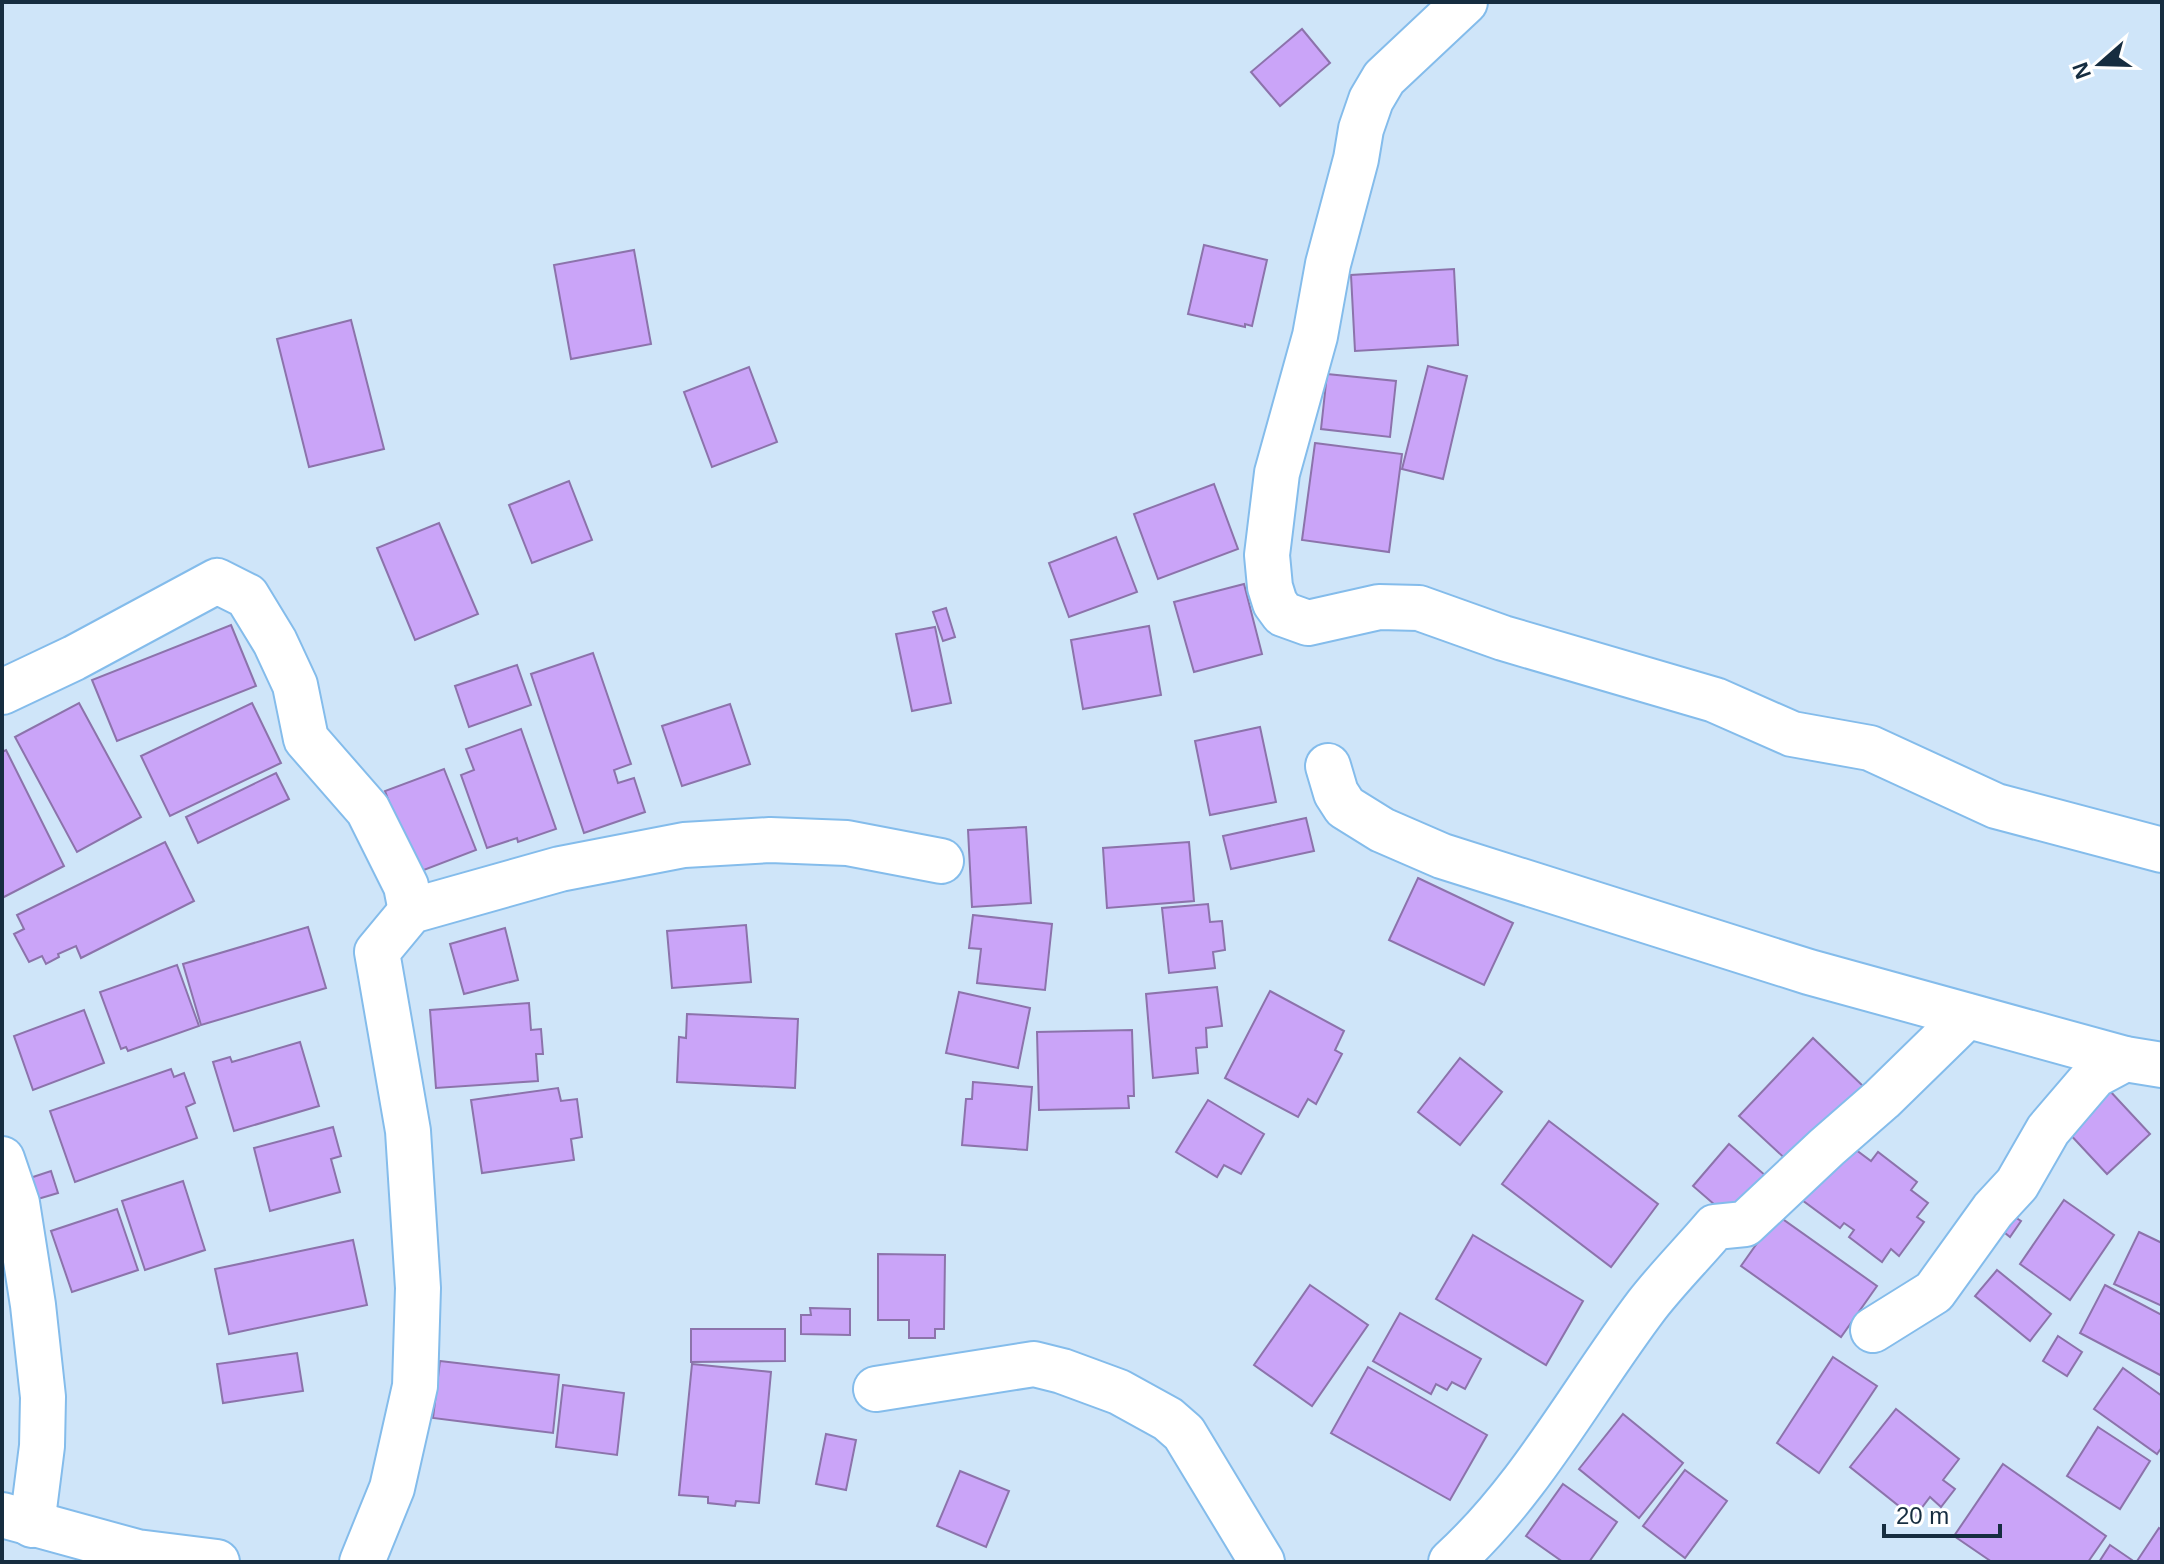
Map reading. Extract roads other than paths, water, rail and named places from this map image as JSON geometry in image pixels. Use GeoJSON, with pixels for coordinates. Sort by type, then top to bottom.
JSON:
{"type":"FeatureCollection","features":[{"type":"Feature","properties":{"kind":"street"},"geometry":{"type":"LineString","coordinates":[[1465,2],[1384,78],[1371,100],[1361,129],[1328,264],[1315,336],[1277,473],[1267,555],[1270,587],[1275,603],[1283,614],[1308,623],[1379,607],[1419,608],[1503,638],[1715,700],[1792,734],[1870,748],[1996,806],[2162,850]]}},
{"type":"Feature","properties":{"kind":"street"},"geometry":{"type":"LineString","coordinates":[[2,692],[74,658],[217,581],[247,596],[275,642],[295,685],[306,739],[368,810],[406,886],[411,911]]}},
{"type":"Feature","properties":{"kind":"street"},"geometry":{"type":"LineString","coordinates":[[1328,766],[1336,793],[1345,807],[1382,830],[1442,856],[1809,972],[2143,1062]]}},
{"type":"Feature","properties":{"kind":"street"},"geometry":{"type":"LineString","coordinates":[[362,1562],[392,1488],[415,1386],[418,1288],[408,1131],[377,952],[411,911],[560,869],[684,845],[770,840],[847,843],[941,861]]}},
{"type":"Feature","properties":{"kind":"street"},"geometry":{"type":"LineString","coordinates":[[1451,1562],[1478,1537],[1528,1475],[1648,1304],[1715,1227],[1745,1224],[1882,1099],[1967,1016]]}},
{"type":"Feature","properties":{"kind":"street"},"geometry":{"type":"LineString","coordinates":[[1873,1330],[1934,1292],[1993,1210],[2017,1184],[2048,1130],[2095,1075],[2143,1062]]}},
{"type":"Feature","properties":{"kind":"street"},"geometry":{"type":"LineString","coordinates":[[2,1159],[17,1203],[43,1397],[42,1446],[17,1520],[137,1552],[217,1562]]}},
{"type":"Feature","properties":{"kind":"street"},"geometry":{"type":"LineString","coordinates":[[876,1389],[1034,1364],[1119,1392],[1168,1419],[1184,1433],[1262,1562]]}}]}
